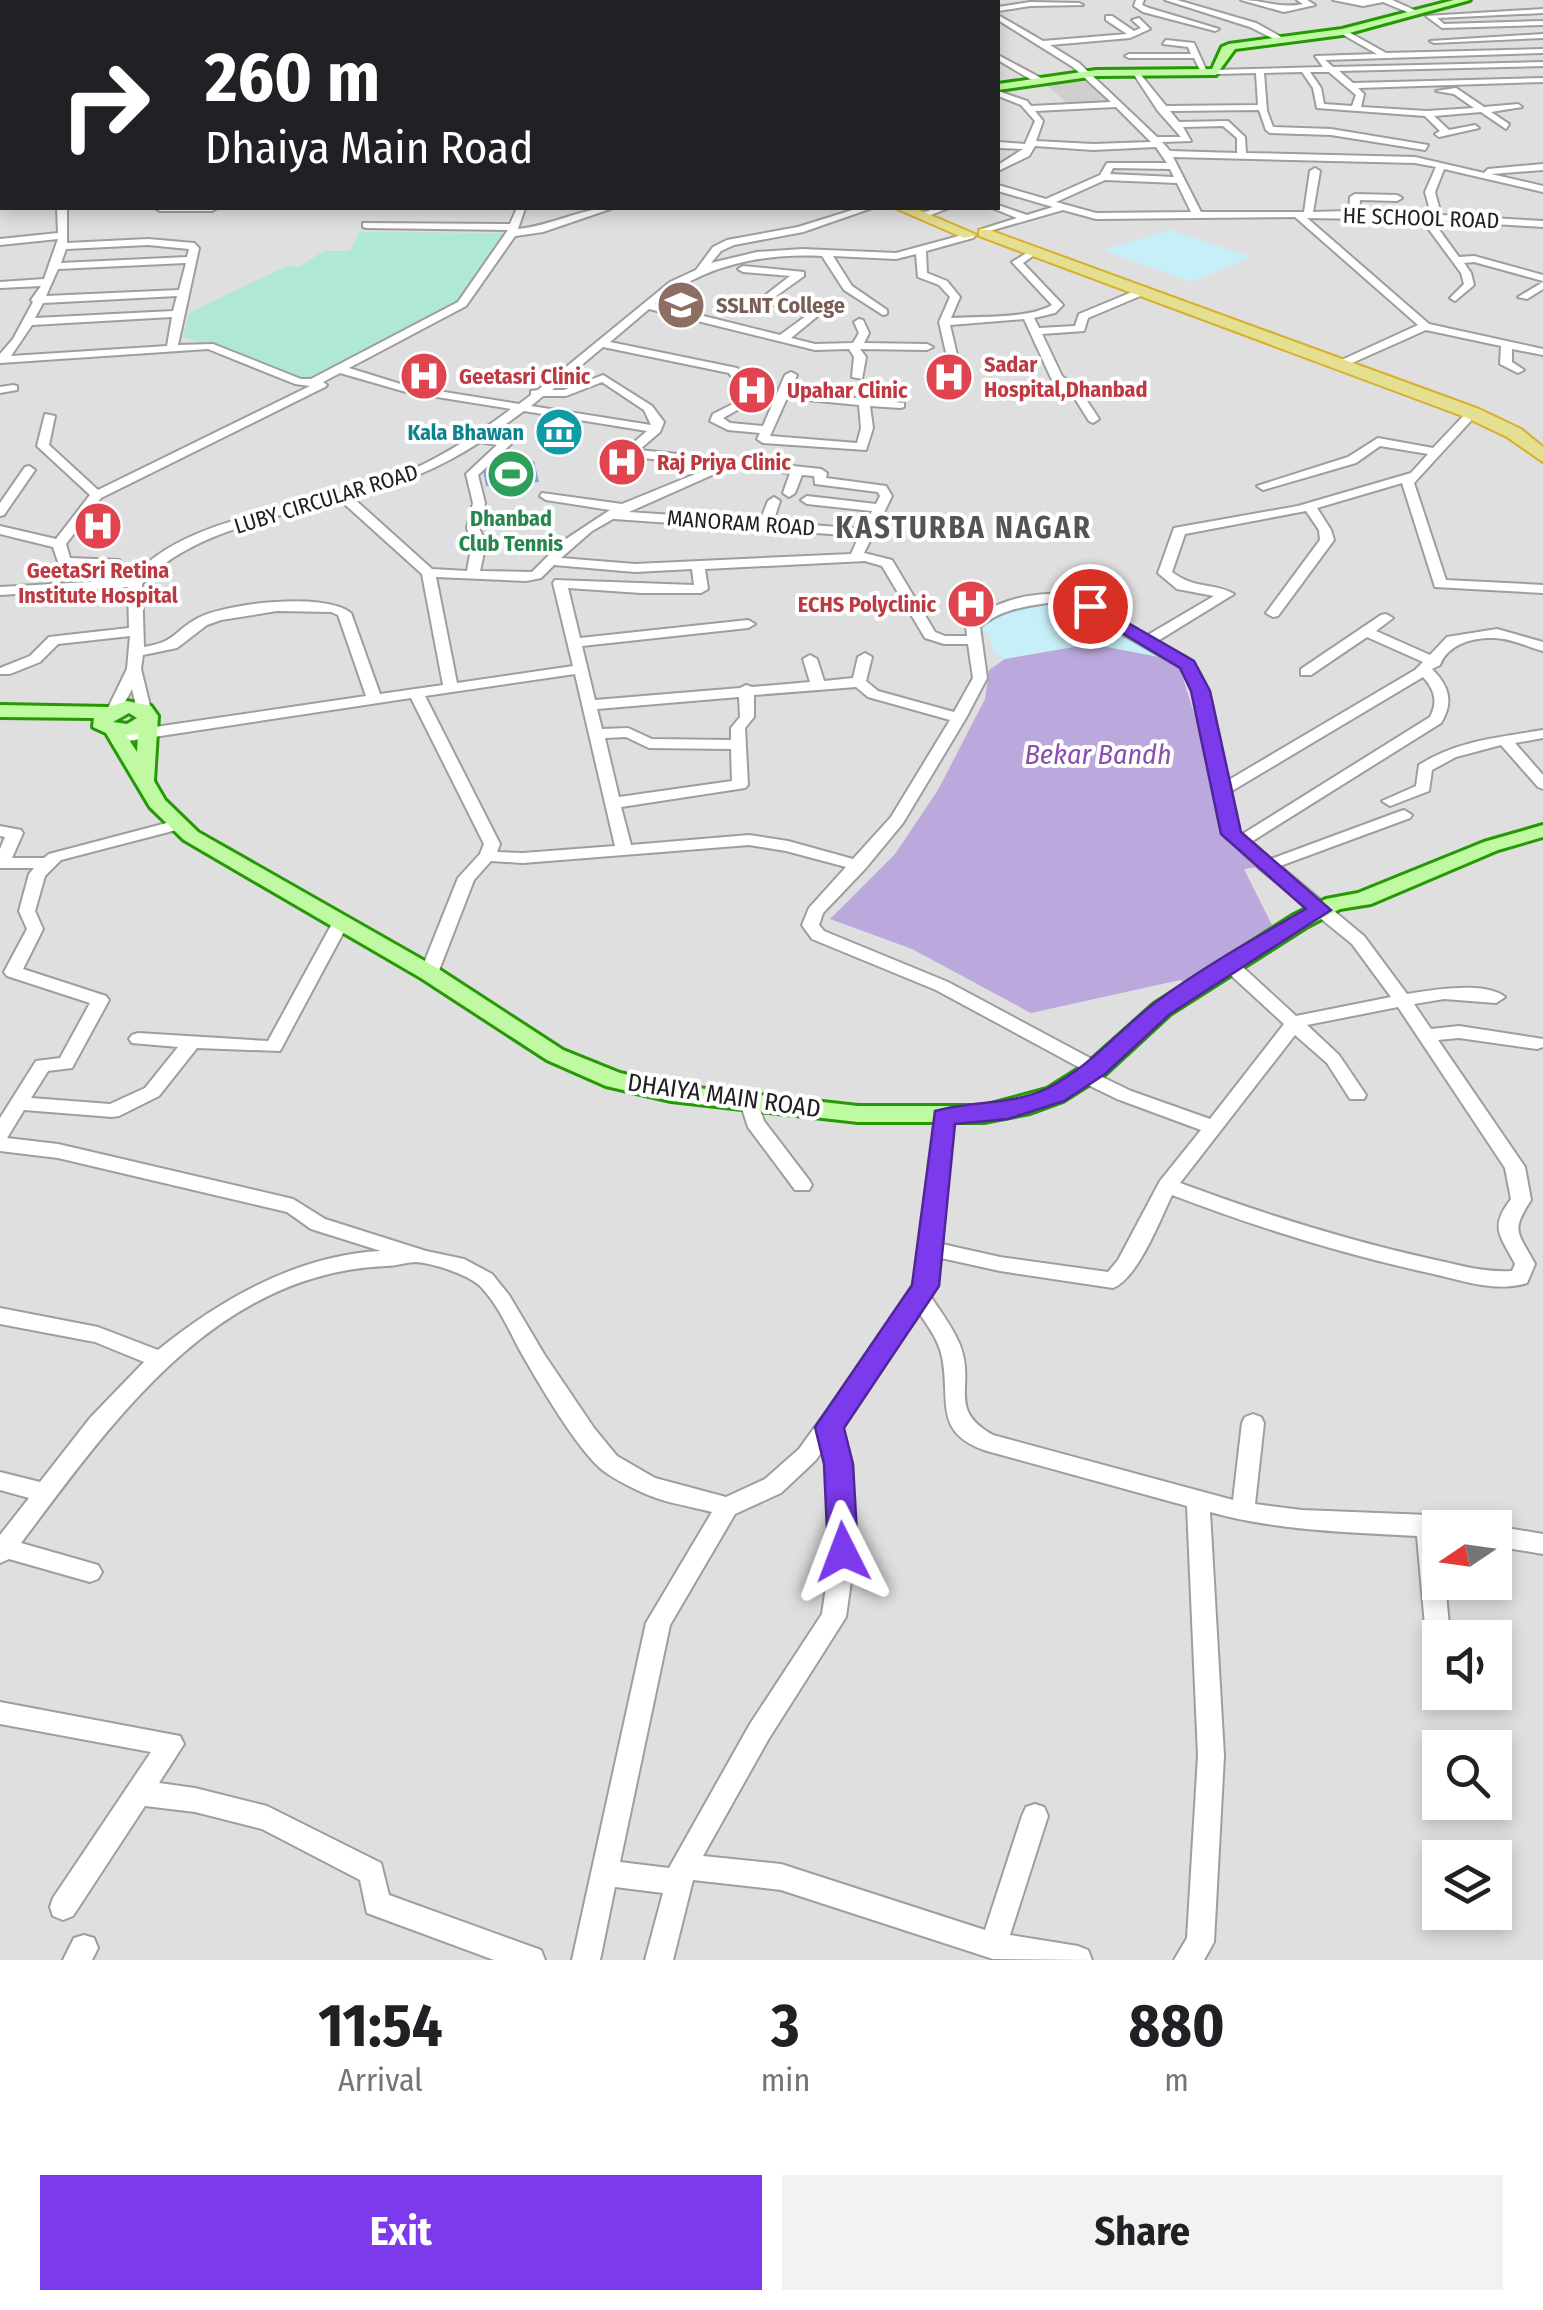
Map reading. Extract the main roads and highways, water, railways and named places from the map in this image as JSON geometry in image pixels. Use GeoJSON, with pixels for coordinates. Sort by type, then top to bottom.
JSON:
{"type":"FeatureCollection","features":[{"type":"Feature","properties":{"kind":"highway"},"geometry":{"type":"LineString","coordinates":[[908,210],[1472,414],[1514,432],[1543,456]]}},
{"type":"Feature","properties":{"kind":"highway"},"geometry":{"type":"LineString","coordinates":[[930,210],[976,234]]}},
{"type":"Feature","properties":{"kind":"main road"},"geometry":{"type":"LineString","coordinates":[[1000,90],[1085,74],[1210,72],[1228,48],[1345,32],[1465,0]]}},
{"type":"Feature","properties":{"kind":"main road"},"geometry":{"type":"LineString","coordinates":[[0,714],[137,728],[146,719],[144,779]]}},
{"type":"Feature","properties":{"kind":"main road","name":"DHAIYA MAIN ROAD"},"geometry":{"type":"LineString","coordinates":[[112,724],[156,803],[178,826],[214,851],[430,973],[494,1018],[583,1068],[656,1090],[858,1114],[944,1117],[1030,1105],[1091,1072],[1162,1009],[1228,963],[1327,907],[1352,886],[1476,839],[1543,821]]}},
{"type":"Feature","properties":{"kind":"main road","name":"DHAIYA MAIN ROAD"},"geometry":{"type":"LineString","coordinates":[[1327,907],[1363,899],[1491,846],[1543,831]]}},
{"type":"Feature","properties":{"kind":"water","name":"Bekar Bandh"},"geometry":{"type":"Polygon","coordinates":[[[1091,644],[1164,658],[1180,669],[1201,735],[1222,834],[1258,867],[1244,869],[1272,925],[1221,965],[1186,983],[1180,980],[1031,1013],[912,949],[830,919],[895,854],[938,790],[985,699],[989,670],[1005,659],[1091,644]]]}},
{"type":"Feature","properties":{"kind":"place","name":"SSLNT College"},"geometry":{"type":"Point","coordinates":[681,305]}},
{"type":"Feature","properties":{"kind":"place","name":"Geetasri Clinic"},"geometry":{"type":"Point","coordinates":[424,376]}},
{"type":"Feature","properties":{"kind":"place","name":"Sadar Hospital,Dhanbad"},"geometry":{"type":"Point","coordinates":[949,377]}},
{"type":"Feature","properties":{"kind":"place","name":"Upahar Clinic"},"geometry":{"type":"Point","coordinates":[752,390]}},
{"type":"Feature","properties":{"kind":"place","name":"Kala Bhawan"},"geometry":{"type":"Point","coordinates":[559,432]}},
{"type":"Feature","properties":{"kind":"place","name":"Raj Priya Clinic"},"geometry":{"type":"Point","coordinates":[622,462]}},
{"type":"Feature","properties":{"kind":"place","name":"Dhanbad Club Tennis"},"geometry":{"type":"Point","coordinates":[511,474]}},
{"type":"Feature","properties":{"kind":"place","name":"GeetaSri Retina Institute Hospital"},"geometry":{"type":"Point","coordinates":[98,526]}},
{"type":"Feature","properties":{"kind":"place","name":"ECHS Polyclinic"},"geometry":{"type":"Point","coordinates":[971,604]}},
{"type":"Feature","properties":{"kind":"district","name":"KASTURBA NAGAR"},"geometry":{"type":"Point","coordinates":[964,528]}}]}
